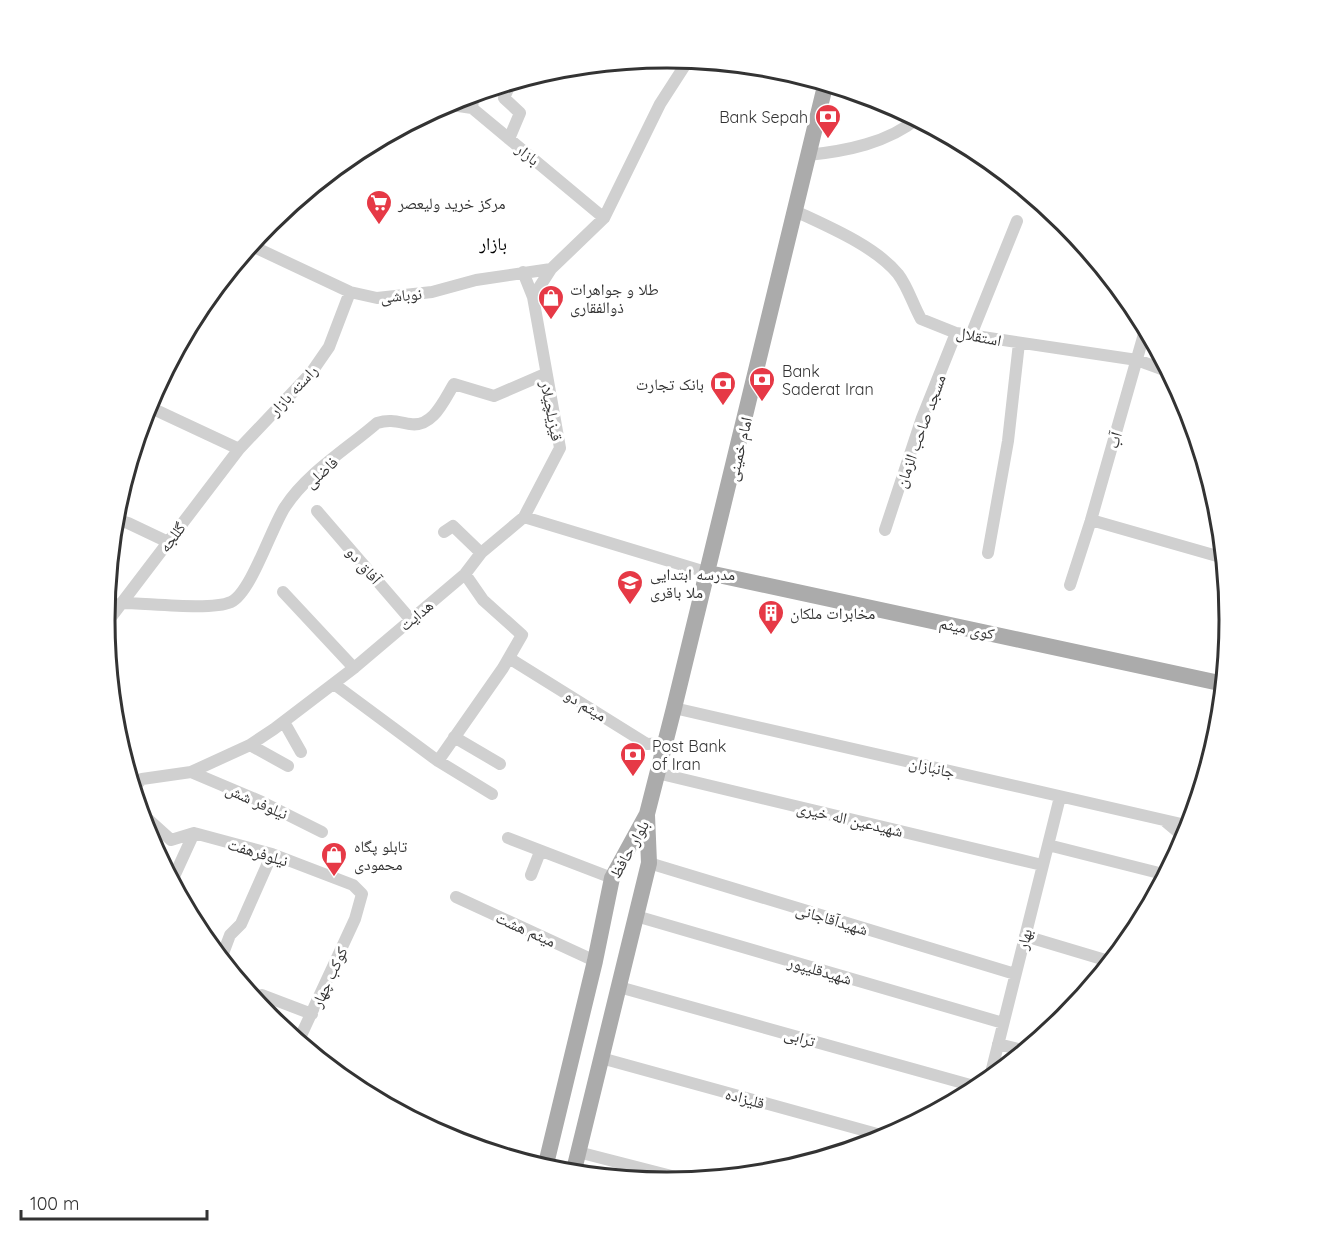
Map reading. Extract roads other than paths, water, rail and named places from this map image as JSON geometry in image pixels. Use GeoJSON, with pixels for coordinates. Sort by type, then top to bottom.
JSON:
{"type":"FeatureCollection","features":[{"type":"Feature","properties":{"kind":"main road","name":"امام خمینی"},"geometry":{"type":"LineString","coordinates":[[647,814],[709,573],[824,90]]}},
{"type":"Feature","properties":{"kind":"main road","name":"کوی میثم"},"geometry":{"type":"LineString","coordinates":[[709,573],[1216,682]]}},
{"type":"Feature","properties":{"kind":"main road","name":"بلوار حافظ"},"geometry":{"type":"LineString","coordinates":[[575,1165],[649,863],[647,814]]}},
{"type":"Feature","properties":{"kind":"main road","name":"بلوار حافظ"},"geometry":{"type":"LineString","coordinates":[[547,1159],[595,961],[612,878],[647,814]]}},
{"type":"Feature","properties":{"kind":"street"},"geometry":{"type":"LineString","coordinates":[[533,297],[551,269],[604,218],[660,104],[683,68]]}},
{"type":"Feature","properties":{"kind":"street"},"geometry":{"type":"LineString","coordinates":[[507,92],[504,98],[520,113],[509,139]]}},
{"type":"Feature","properties":{"kind":"street"},"geometry":{"type":"LineString","coordinates":[[464,107],[472,108],[473,104]]}},
{"type":"Feature","properties":{"kind":"street","name":"بازار"},"geometry":{"type":"LineString","coordinates":[[472,108],[604,218]]}},
{"type":"Feature","properties":{"kind":"street"},"geometry":{"type":"LineString","coordinates":[[808,155],[844,151],[903,130],[911,124]]}},
{"type":"Feature","properties":{"kind":"street","name":"استقلال"},"geometry":{"type":"LineString","coordinates":[[795,211],[845,235],[886,263],[898,274],[921,319],[956,333],[1137,360],[1159,368]]}},
{"type":"Feature","properties":{"kind":"street"},"geometry":{"type":"LineString","coordinates":[[971,335],[1017,220]]}},
{"type":"Feature","properties":{"kind":"street","name":"نوباشی"},"geometry":{"type":"LineString","coordinates":[[259,249],[350,291],[377,298],[432,292],[476,280],[551,269]]}},
{"type":"Feature","properties":{"kind":"street","name":"قیزیلچیلار"},"geometry":{"type":"LineString","coordinates":[[524,272],[533,297],[544,374],[560,448],[524,517]]}},
{"type":"Feature","properties":{"kind":"street","name":"راسته بازار"},"geometry":{"type":"LineString","coordinates":[[240,449],[268,416],[312,373],[329,346],[350,291]]}},
{"type":"Feature","properties":{"kind":"street","name":"مسجد صاحب الزمان"},"geometry":{"type":"LineString","coordinates":[[885,530],[922,418],[956,333]]}},
{"type":"Feature","properties":{"kind":"street","name":"آب"},"geometry":{"type":"LineString","coordinates":[[1070,585],[1143,339]]}},
{"type":"Feature","properties":{"kind":"street"},"geometry":{"type":"LineString","coordinates":[[988,552],[1008,441],[1019,343]]}},
{"type":"Feature","properties":{"kind":"street","name":"فاضلی"},"geometry":{"type":"LineString","coordinates":[[121,603],[204,606],[232,602],[245,588],[286,506],[315,475],[377,423],[388,420],[414,425],[426,422],[435,414],[454,384],[494,396],[544,374]]}},
{"type":"Feature","properties":{"kind":"street"},"geometry":{"type":"LineString","coordinates":[[156,410],[240,449]]}},
{"type":"Feature","properties":{"kind":"street","name":"گللجه"},"geometry":{"type":"LineString","coordinates":[[115,611],[240,449]]}},
{"type":"Feature","properties":{"kind":"street","name":"آفاق دو"},"geometry":{"type":"LineString","coordinates":[[317,511],[411,620]]}},
{"type":"Feature","properties":{"kind":"street"},"geometry":{"type":"LineString","coordinates":[[524,517],[709,573]]}},
{"type":"Feature","properties":{"kind":"street","name":"هدایت"},"geometry":{"type":"LineString","coordinates":[[139,782],[142,779],[191,772],[250,745],[284,722],[354,668],[465,574],[481,553],[524,517]]}},
{"type":"Feature","properties":{"kind":"street"},"geometry":{"type":"LineString","coordinates":[[1091,520],[1216,556]]}},
{"type":"Feature","properties":{"kind":"street"},"geometry":{"type":"LineString","coordinates":[[124,522],[168,542]]}},
{"type":"Feature","properties":{"kind":"street"},"geometry":{"type":"LineString","coordinates":[[444,532],[453,526],[481,553]]}},
{"type":"Feature","properties":{"kind":"street"},"geometry":{"type":"LineString","coordinates":[[438,761],[522,635],[483,600],[465,574]]}},
{"type":"Feature","properties":{"kind":"street"},"geometry":{"type":"LineString","coordinates":[[283,592],[354,668]]}},
{"type":"Feature","properties":{"kind":"street","name":"میثم دو"},"geometry":{"type":"LineString","coordinates":[[509,657],[648,744],[665,743]]}},
{"type":"Feature","properties":{"kind":"street"},"geometry":{"type":"LineString","coordinates":[[334,684],[438,761],[492,794]]}},
{"type":"Feature","properties":{"kind":"street","name":"جانبازان"},"geometry":{"type":"LineString","coordinates":[[674,708],[1181,824]]}},
{"type":"Feature","properties":{"kind":"street"},"geometry":{"type":"LineString","coordinates":[[284,722],[301,752]]}},
{"type":"Feature","properties":{"kind":"street"},"geometry":{"type":"LineString","coordinates":[[454,737],[500,764]]}},
{"type":"Feature","properties":{"kind":"street"},"geometry":{"type":"LineString","coordinates":[[250,745],[288,766]]}},
{"type":"Feature","properties":{"kind":"street","name":"نیلوفر شش"},"geometry":{"type":"LineString","coordinates":[[191,772],[262,802],[322,832]]}},
{"type":"Feature","properties":{"kind":"street","name":"شهیدعین اله خیری"},"geometry":{"type":"LineString","coordinates":[[657,773],[1042,865]]}},
{"type":"Feature","properties":{"kind":"street","name":"بهار"},"geometry":{"type":"LineString","coordinates":[[993,1066],[1060,797]]}},
{"type":"Feature","properties":{"kind":"street"},"geometry":{"type":"LineString","coordinates":[[1165,821],[1178,832]]}},
{"type":"Feature","properties":{"kind":"street","name":"نیلوفرهفت"},"geometry":{"type":"LineString","coordinates":[[155,825],[171,840],[194,833],[272,854],[353,885],[362,894],[358,912]]}},
{"type":"Feature","properties":{"kind":"street"},"geometry":{"type":"LineString","coordinates":[[176,872],[194,833]]}},
{"type":"Feature","properties":{"kind":"street"},"geometry":{"type":"LineString","coordinates":[[508,838],[612,878]]}},
{"type":"Feature","properties":{"kind":"street"},"geometry":{"type":"LineString","coordinates":[[1048,845],[1158,873]]}},
{"type":"Feature","properties":{"kind":"street"},"geometry":{"type":"LineString","coordinates":[[531,875],[540,852]]}},
{"type":"Feature","properties":{"kind":"street"},"geometry":{"type":"LineString","coordinates":[[225,950],[231,935],[241,924],[272,854]]}},
{"type":"Feature","properties":{"kind":"street","name":"شهیدآقاجانی"},"geometry":{"type":"LineString","coordinates":[[649,863],[1015,974]]}},
{"type":"Feature","properties":{"kind":"street","name":"میثم هشت"},"geometry":{"type":"LineString","coordinates":[[456,897],[595,961]]}},
{"type":"Feature","properties":{"kind":"street","name":"کوکب چهار"},"geometry":{"type":"LineString","coordinates":[[302,1034],[358,912]]}},
{"type":"Feature","properties":{"kind":"street","name":"شهیدقلیپور"},"geometry":{"type":"LineString","coordinates":[[636,916],[1003,1023]]}},
{"type":"Feature","properties":{"kind":"street"},"geometry":{"type":"LineString","coordinates":[[1025,936],[1103,959]]}},
{"type":"Feature","properties":{"kind":"street","name":"ترابی"},"geometry":{"type":"LineString","coordinates":[[619,987],[966,1084]]}},
{"type":"Feature","properties":{"kind":"street"},"geometry":{"type":"LineString","coordinates":[[262,995],[312,1014]]}},
{"type":"Feature","properties":{"kind":"street"},"geometry":{"type":"LineString","coordinates":[[998,1044],[1016,1048]]}},
{"type":"Feature","properties":{"kind":"street","name":"قلیزاده"},"geometry":{"type":"LineString","coordinates":[[601,1058],[872,1133]]}},
{"type":"Feature","properties":{"kind":"street"},"geometry":{"type":"LineString","coordinates":[[578,1152],[654,1172]]}},
{"type":"Feature","properties":{"kind":"place","name":"Bank Sepah"},"geometry":{"type":"Point","coordinates":[828,140]}},
{"type":"Feature","properties":{"kind":"place","name":"مرکز خرید ولیعصر"},"geometry":{"type":"Point","coordinates":[379,226]}},
{"type":"Feature","properties":{"kind":"place","name":"طلا و جواهرات ذوالفقاری"},"geometry":{"type":"Point","coordinates":[551,321]}},
{"type":"Feature","properties":{"kind":"place","name":"Bank Saderat Iran"},"geometry":{"type":"Point","coordinates":[762,403]}},
{"type":"Feature","properties":{"kind":"place","name":"بانک تجارت"},"geometry":{"type":"Point","coordinates":[723,407]}},
{"type":"Feature","properties":{"kind":"place","name":"مدرسه ابتدایی ملا باقری"},"geometry":{"type":"Point","coordinates":[630,606]}},
{"type":"Feature","properties":{"kind":"place","name":"مخابرات ملکان"},"geometry":{"type":"Point","coordinates":[771,636]}},
{"type":"Feature","properties":{"kind":"place","name":"Post Bank of Iran"},"geometry":{"type":"Point","coordinates":[633,778]}},
{"type":"Feature","properties":{"kind":"place","name":"تابلو پگاه محمودی"},"geometry":{"type":"Point","coordinates":[334,878]}},
{"type":"Feature","properties":{"kind":"district","name":"بازار"},"geometry":{"type":"Point","coordinates":[493,244]}}]}
